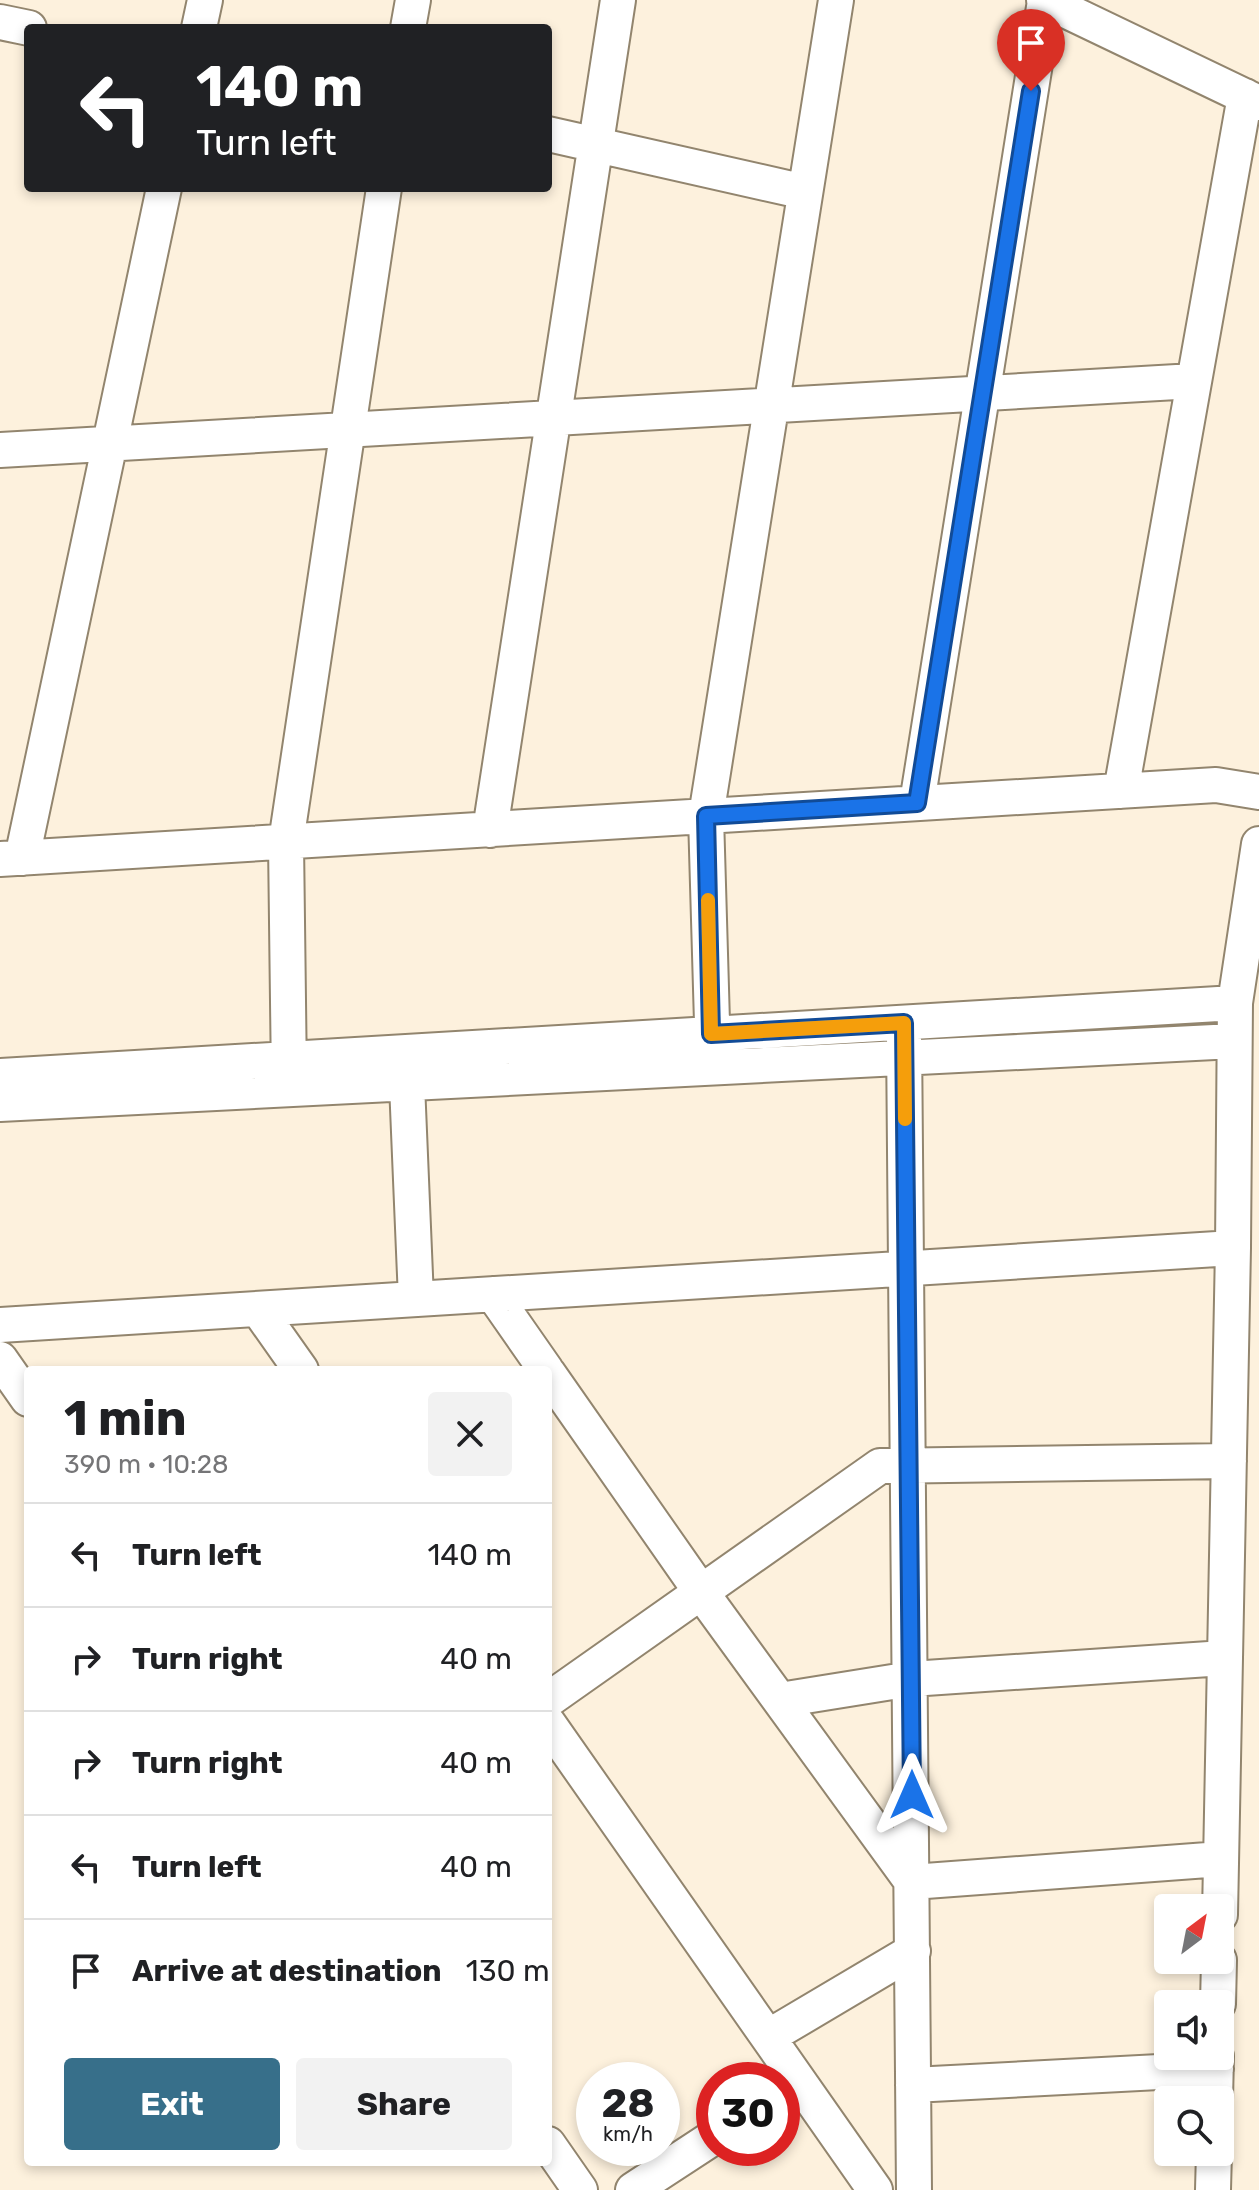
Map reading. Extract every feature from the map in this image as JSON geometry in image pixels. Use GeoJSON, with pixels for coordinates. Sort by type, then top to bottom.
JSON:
{"type":"FeatureCollection","features":[{"type":"Feature","properties":{"kind":"street"},"geometry":{"type":"LineString","coordinates":[[200,24],[205,0]]}},
{"type":"Feature","properties":{"kind":"street"},"geometry":{"type":"LineString","coordinates":[[409,24],[413,0]]}},
{"type":"Feature","properties":{"kind":"street"},"geometry":{"type":"LineString","coordinates":[[490,830],[618,0]]}},
{"type":"Feature","properties":{"kind":"street"},"geometry":{"type":"LineString","coordinates":[[713,1050],[706,816],[836,0]]}},
{"type":"Feature","properties":{"kind":"street"},"geometry":{"type":"LineString","coordinates":[[917,803],[1045,0],[1252,99],[1194,381],[1121,791]]}},
{"type":"Feature","properties":{"kind":"street"},"geometry":{"type":"LineString","coordinates":[[0,22],[24,27]]}},
{"type":"Feature","properties":{"kind":"street"},"geometry":{"type":"LineString","coordinates":[[552,135],[805,192]]}},
{"type":"Feature","properties":{"kind":"street"},"geometry":{"type":"LineString","coordinates":[[163,192],[11,859],[1216,785],[1259,792]]}},
{"type":"Feature","properties":{"kind":"street"},"geometry":{"type":"LineString","coordinates":[[288,1074],[286,842],[383,192]]}},
{"type":"Feature","properties":{"kind":"street"},"geometry":{"type":"LineString","coordinates":[[0,450],[1194,381]]}},
{"type":"Feature","properties":{"kind":"street"},"geometry":{"type":"LineString","coordinates":[[1220,1894],[1235,1003],[1259,844]]}},
{"type":"Feature","properties":{"kind":"street"},"geometry":{"type":"LineString","coordinates":[[0,1104],[288,1074],[713,1050],[904,1023],[1235,1003]]}},
{"type":"Feature","properties":{"kind":"street"},"geometry":{"type":"LineString","coordinates":[[904,1023],[914,2190]]}},
{"type":"Feature","properties":{"kind":"street"},"geometry":{"type":"LineString","coordinates":[[713,1050],[905,1057],[1234,1041]]}},
{"type":"Feature","properties":{"kind":"street"},"geometry":{"type":"LineString","coordinates":[[406,1067],[416,1299]]}},
{"type":"Feature","properties":{"kind":"street"},"geometry":{"type":"LineString","coordinates":[[0,1076],[288,1074]]}},
{"type":"Feature","properties":{"kind":"street"},"geometry":{"type":"LineString","coordinates":[[0,1325],[1233,1248]]}},
{"type":"Feature","properties":{"kind":"street"},"geometry":{"type":"LineString","coordinates":[[493,1294],[543,1366]]}},
{"type":"Feature","properties":{"kind":"street"},"geometry":{"type":"LineString","coordinates":[[258,1309],[298,1366]]}},
{"type":"Feature","properties":{"kind":"street"},"geometry":{"type":"LineString","coordinates":[[0,1359],[24,1393]]}},
{"type":"Feature","properties":{"kind":"street"},"geometry":{"type":"LineString","coordinates":[[552,1378],[701,1592],[912,1882]]}},
{"type":"Feature","properties":{"kind":"street"},"geometry":{"type":"LineString","coordinates":[[552,1697],[880,1466],[1229,1461]]}},
{"type":"Feature","properties":{"kind":"street"},"geometry":{"type":"LineString","coordinates":[[780,1700],[911,1679],[1224,1658]]}},
{"type":"Feature","properties":{"kind":"street"},"geometry":{"type":"LineString","coordinates":[[552,1729],[768,2037],[779,2062]]}},
{"type":"Feature","properties":{"kind":"street"},"geometry":{"type":"LineString","coordinates":[[912,1882],[1221,1859]]}},
{"type":"Feature","properties":{"kind":"street"},"geometry":{"type":"LineString","coordinates":[[768,2037],[913,1951]]}},
{"type":"Feature","properties":{"kind":"street"},"geometry":{"type":"LineString","coordinates":[[913,2085],[1216,2075]]}},
{"type":"Feature","properties":{"kind":"street"},"geometry":{"type":"LineString","coordinates":[[800,2099],[875,2190]]}},
{"type":"Feature","properties":{"kind":"street"},"geometry":{"type":"LineString","coordinates":[[633,2190],[696,2149]]}},
{"type":"Feature","properties":{"kind":"street"},"geometry":{"type":"LineString","coordinates":[[552,2150],[580,2190]]}},
{"type":"Feature","properties":{"kind":"street"},"geometry":{"type":"LineString","coordinates":[[1213,2190],[1214,2166]]}},
{"type":"Feature","properties":{"kind":"slow traffic"},"geometry":{"type":"LineString","coordinates":[[708,900],[711,1034],[904,1023],[905,1119]]}},
{"type":"Feature","properties":{"kind":"route"},"geometry":{"type":"LineString","coordinates":[[912,1795],[904,1023],[711,1034],[706,816],[917,803],[1031,91]]}}]}
